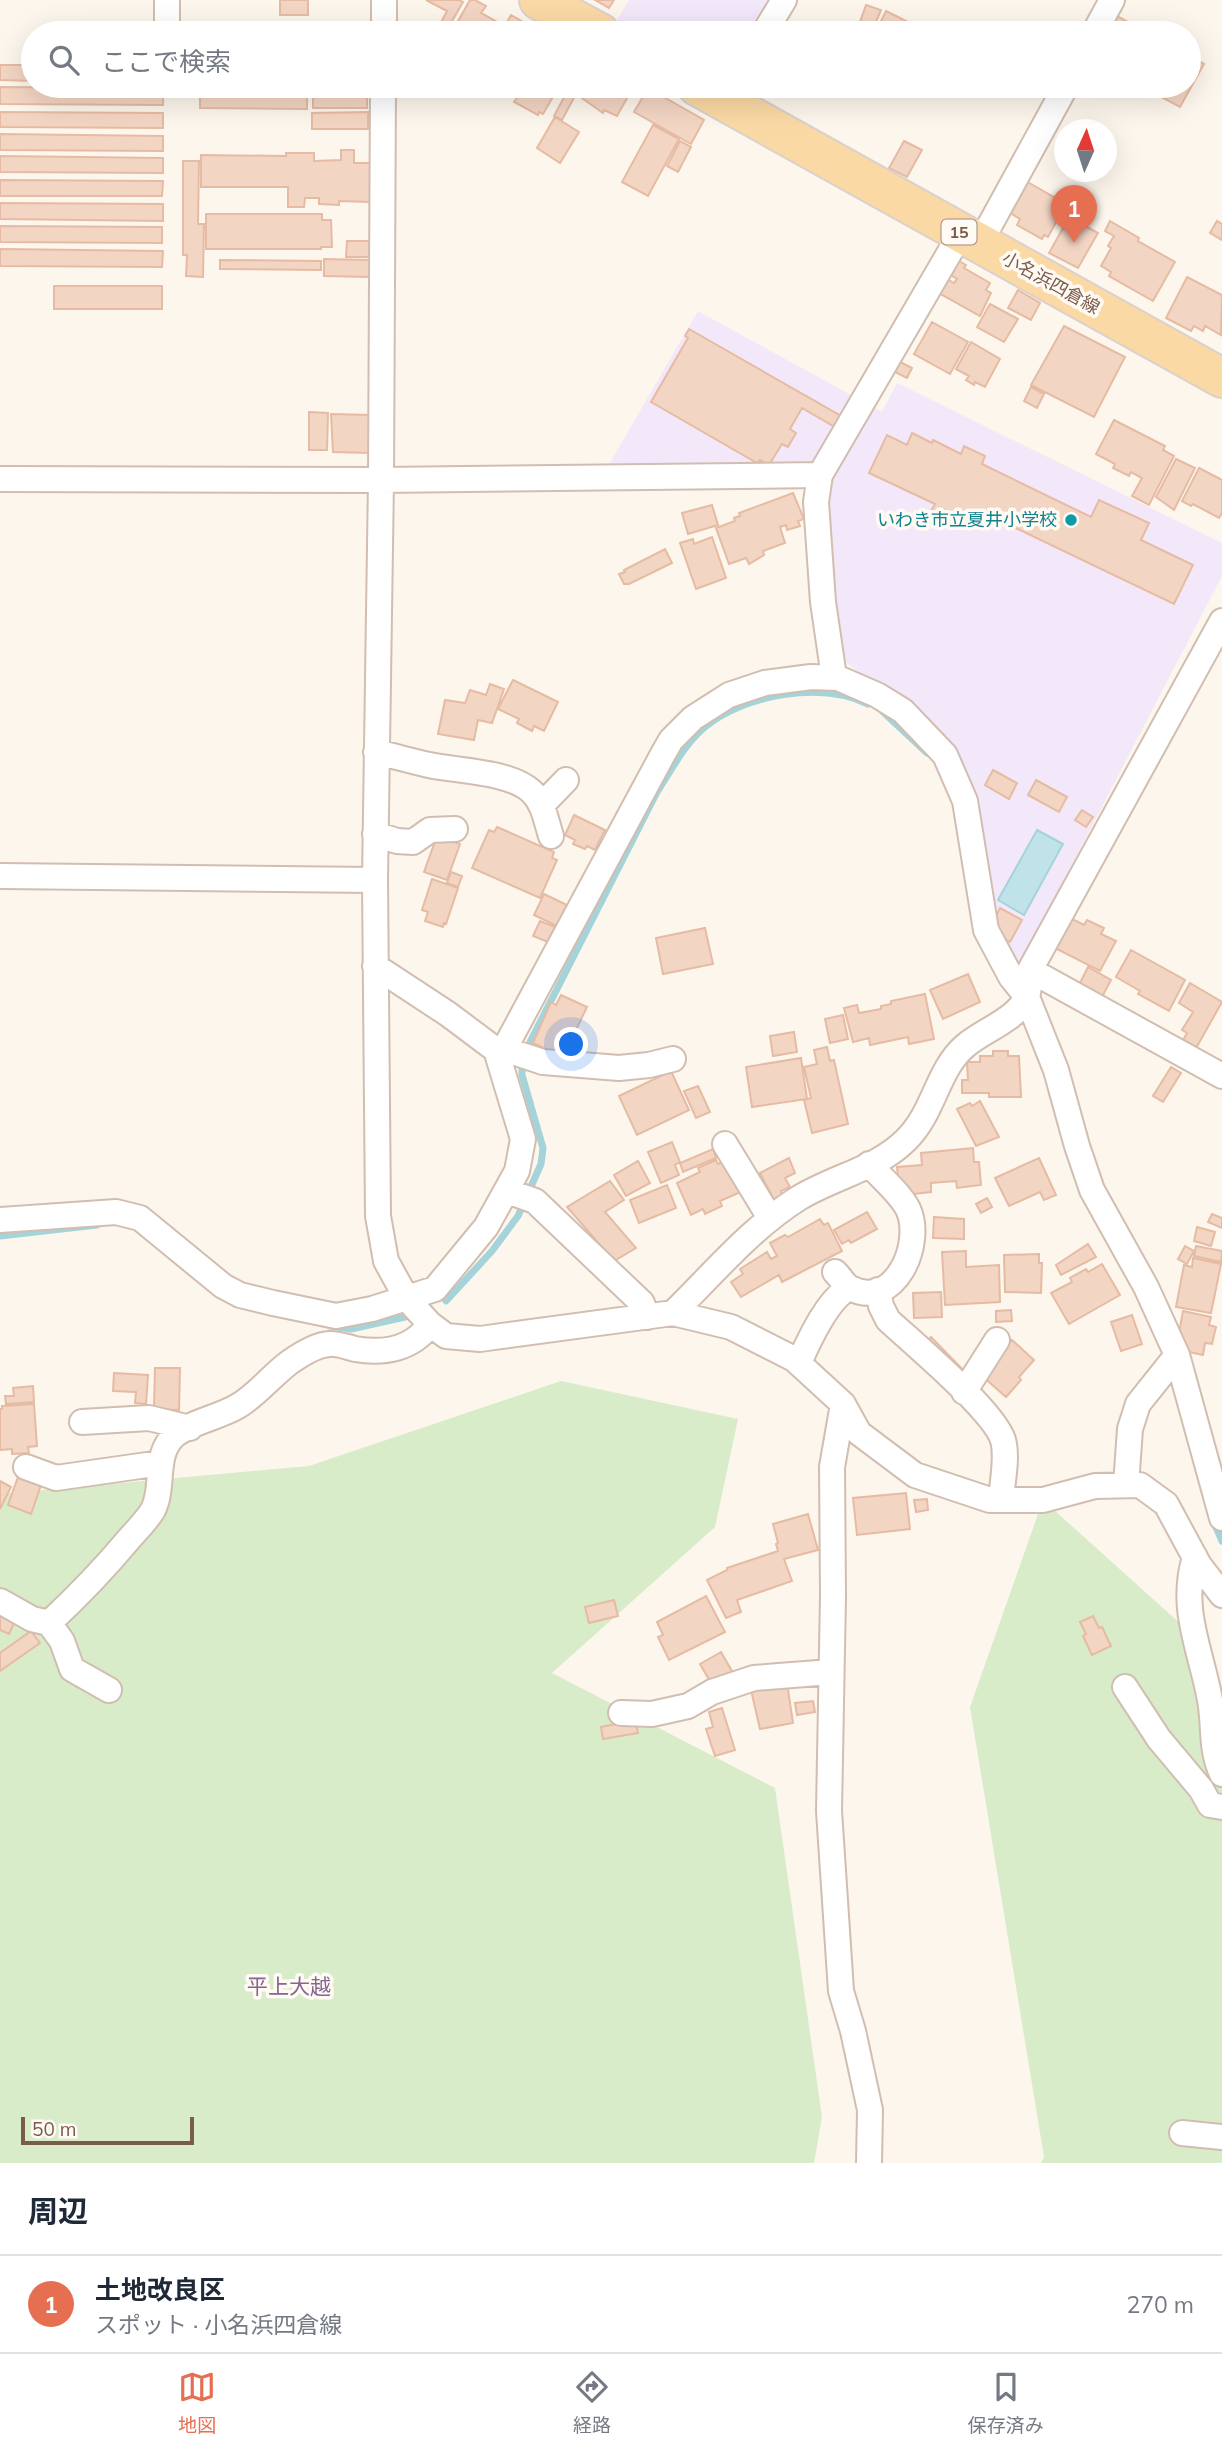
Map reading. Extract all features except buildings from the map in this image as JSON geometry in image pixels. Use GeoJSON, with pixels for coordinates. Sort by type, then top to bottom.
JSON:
{"type":"FeatureCollection","features":[{"type":"Feature","properties":{"kind":"main road"},"geometry":{"type":"LineString","coordinates":[[539,0],[578,21]]}},
{"type":"Feature","properties":{"kind":"main road","name":"小名浜四倉線"},"geometry":{"type":"LineString","coordinates":[[731,98],[970,238],[1222,378]]}},
{"type":"Feature","properties":{"kind":"street"},"geometry":{"type":"LineString","coordinates":[[167,0],[167,21]]}},
{"type":"Feature","properties":{"kind":"street"},"geometry":{"type":"LineString","coordinates":[[384,0],[384,21]]}},
{"type":"Feature","properties":{"kind":"street"},"geometry":{"type":"LineString","coordinates":[[771,21],[783,0]]}},
{"type":"Feature","properties":{"kind":"street"},"geometry":{"type":"LineString","coordinates":[[1101,21],[1112,0]]}},
{"type":"Feature","properties":{"kind":"street"},"geometry":{"type":"LineString","coordinates":[[383,98],[381,480],[374,880],[378,1216],[386,1261],[407,1299],[430,1324],[446,1336],[480,1339],[673,1313],[731,1327],[799,1363],[843,1404],[859,1433],[915,1475],[990,1500],[1043,1500],[1095,1486],[1140,1485],[1166,1504],[1195,1558],[1222,1595]]}},
{"type":"Feature","properties":{"kind":"street"},"geometry":{"type":"LineString","coordinates":[[834,677],[823,602],[816,502],[820,475],[1058,98]]}},
{"type":"Feature","properties":{"kind":"street"},"geometry":{"type":"LineString","coordinates":[[0,479],[381,480],[820,475]]}},
{"type":"Feature","properties":{"kind":"street"},"geometry":{"type":"LineString","coordinates":[[673,1313],[770,1218],[802,1197],[889,1154],[907,1139],[927,1114],[941,1079],[964,1046],[1021,1004],[1030,970],[1222,621]]}},
{"type":"Feature","properties":{"kind":"street"},"geometry":{"type":"LineString","coordinates":[[647,1317],[642,1303],[522,1196],[517,1171],[523,1139],[513,1055],[642,792],[677,734],[712,704],[748,688],[791,679],[834,677],[877,695],[903,711],[945,755],[965,801],[986,930],[1056,1070],[1092,1190],[1146,1287],[1222,1518]]}},
{"type":"Feature","properties":{"kind":"street"},"geometry":{"type":"LineString","coordinates":[[376,752],[429,765],[492,775],[530,790],[542,805],[551,836]]}},
{"type":"Feature","properties":{"kind":"street"},"geometry":{"type":"LineString","coordinates":[[542,805],[566,780]]}},
{"type":"Feature","properties":{"kind":"street"},"geometry":{"type":"LineString","coordinates":[[375,834],[397,841],[413,842],[430,830],[455,829]]}},
{"type":"Feature","properties":{"kind":"street"},"geometry":{"type":"LineString","coordinates":[[0,876],[374,880]]}},
{"type":"Feature","properties":{"kind":"street"},"geometry":{"type":"LineString","coordinates":[[375,966],[496,1049],[513,1055],[543,1062],[619,1068],[673,1059]]}},
{"type":"Feature","properties":{"kind":"street"},"geometry":{"type":"LineString","coordinates":[[1030,970],[1222,1076]]}},
{"type":"Feature","properties":{"kind":"street"},"geometry":{"type":"LineString","coordinates":[[725,1144],[770,1218]]}},
{"type":"Feature","properties":{"kind":"street"},"geometry":{"type":"LineString","coordinates":[[799,1363],[807,1343],[836,1297],[843,1280],[874,1292],[891,1284],[908,1262],[912,1238],[908,1208],[869,1164]]}},
{"type":"Feature","properties":{"kind":"street"},"geometry":{"type":"LineString","coordinates":[[0,1220],[116,1212],[140,1218],[223,1286],[240,1295],[336,1316],[372,1310],[435,1289],[486,1227],[522,1196]]}},
{"type":"Feature","properties":{"kind":"street"},"geometry":{"type":"LineString","coordinates":[[878,1290],[881,1306],[888,1320],[964,1392],[996,1427],[1003,1442],[1001,1500]]}},
{"type":"Feature","properties":{"kind":"street"},"geometry":{"type":"LineString","coordinates":[[49,1623],[96,1579],[153,1509],[159,1489],[161,1462],[166,1447],[175,1435],[235,1408],[258,1393],[292,1360],[318,1347],[330,1344],[359,1350],[396,1349],[413,1342],[430,1324]]}},
{"type":"Feature","properties":{"kind":"street"},"geometry":{"type":"LineString","coordinates":[[964,1392],[997,1340]]}},
{"type":"Feature","properties":{"kind":"street"},"geometry":{"type":"LineString","coordinates":[[1126,1485],[1130,1430],[1138,1404],[1171,1362]]}},
{"type":"Feature","properties":{"kind":"street"},"geometry":{"type":"LineString","coordinates":[[843,1404],[832,1467],[833,1596],[828,1811],[841,1991],[853,2031],[870,2110],[869,2163]]}},
{"type":"Feature","properties":{"kind":"street"},"geometry":{"type":"LineString","coordinates":[[82,1422],[149,1419],[190,1427]]}},
{"type":"Feature","properties":{"kind":"street"},"geometry":{"type":"LineString","coordinates":[[26,1467],[56,1478],[161,1462]]}},
{"type":"Feature","properties":{"kind":"street"},"geometry":{"type":"LineString","coordinates":[[1195,1558],[1188,1592],[1193,1635],[1210,1703],[1216,1761],[1222,1774]]}},
{"type":"Feature","properties":{"kind":"street"},"geometry":{"type":"LineString","coordinates":[[0,1601],[32,1619],[49,1623],[62,1641],[72,1669],[109,1690]]}},
{"type":"Feature","properties":{"kind":"street"},"geometry":{"type":"LineString","coordinates":[[621,1713],[652,1714],[688,1706],[712,1692],[754,1678],[831,1672]]}},
{"type":"Feature","properties":{"kind":"street"},"geometry":{"type":"LineString","coordinates":[[1125,1687],[1158,1739],[1201,1789],[1210,1805],[1222,1807]]}},
{"type":"Feature","properties":{"kind":"street"},"geometry":{"type":"LineString","coordinates":[[1182,2133],[1222,2137]]}},
{"type":"Feature","properties":{"kind":"shaded area"},"geometry":{"type":"Polygon","coordinates":[[[629,0],[773,0],[761,21],[617,21],[629,0]]]}},
{"type":"Feature","properties":{"kind":"shaded area"},"geometry":{"type":"Polygon","coordinates":[[[698,311],[882,412],[897,383],[1222,543],[1222,576],[1020,964],[971,900],[957,796],[887,696],[822,642],[813,476],[604,473],[698,311]]]}},
{"type":"Feature","properties":{"kind":"green space"},"geometry":{"type":"Polygon","coordinates":[[[561,1381],[738,1419],[715,1527],[552,1673],[775,1788],[822,2117],[814,2163],[0,2163],[0,1494],[309,1466],[561,1381]]]}},
{"type":"Feature","properties":{"kind":"green space"},"geometry":{"type":"Polygon","coordinates":[[[1043,1500],[1193,1635],[1222,1714],[1222,2163],[1041,2163],[1044,2157],[970,1707],[1043,1500]]]}},
{"type":"Feature","properties":{"kind":"water"},"geometry":{"type":"Polygon","coordinates":[[[1037,830],[1063,844],[1024,915],[998,900],[1037,830]]]}},
{"type":"Feature","properties":{"kind":"waterway"},"geometry":{"type":"LineString","coordinates":[[446,1301],[492,1251],[518,1216],[541,1164],[543,1148],[522,1075],[522,1062],[657,792],[685,749],[705,727],[741,706],[762,699],[784,694],[828,693],[868,704]]}},
{"type":"Feature","properties":{"kind":"waterway"},"geometry":{"type":"LineString","coordinates":[[882,711],[927,753]]}},
{"type":"Feature","properties":{"kind":"waterway"},"geometry":{"type":"LineString","coordinates":[[0,1236],[97,1225]]}},
{"type":"Feature","properties":{"kind":"waterway"},"geometry":{"type":"LineString","coordinates":[[330,1326],[351,1329],[405,1317]]}},
{"type":"Feature","properties":{"kind":"waterway"},"geometry":{"type":"LineString","coordinates":[[1213,1520],[1222,1541]]}},
{"type":"Feature","properties":{"kind":"place","name":"土地改良区"},"geometry":{"type":"Point","coordinates":[1074,243]}},
{"type":"Feature","properties":{"kind":"place","name":"いわき市立夏井小学校"},"geometry":{"type":"Point","coordinates":[1071,520]}},
{"type":"Feature","properties":{"kind":"district","name":"平上大越"},"geometry":{"type":"Point","coordinates":[289,1987]}}]}
